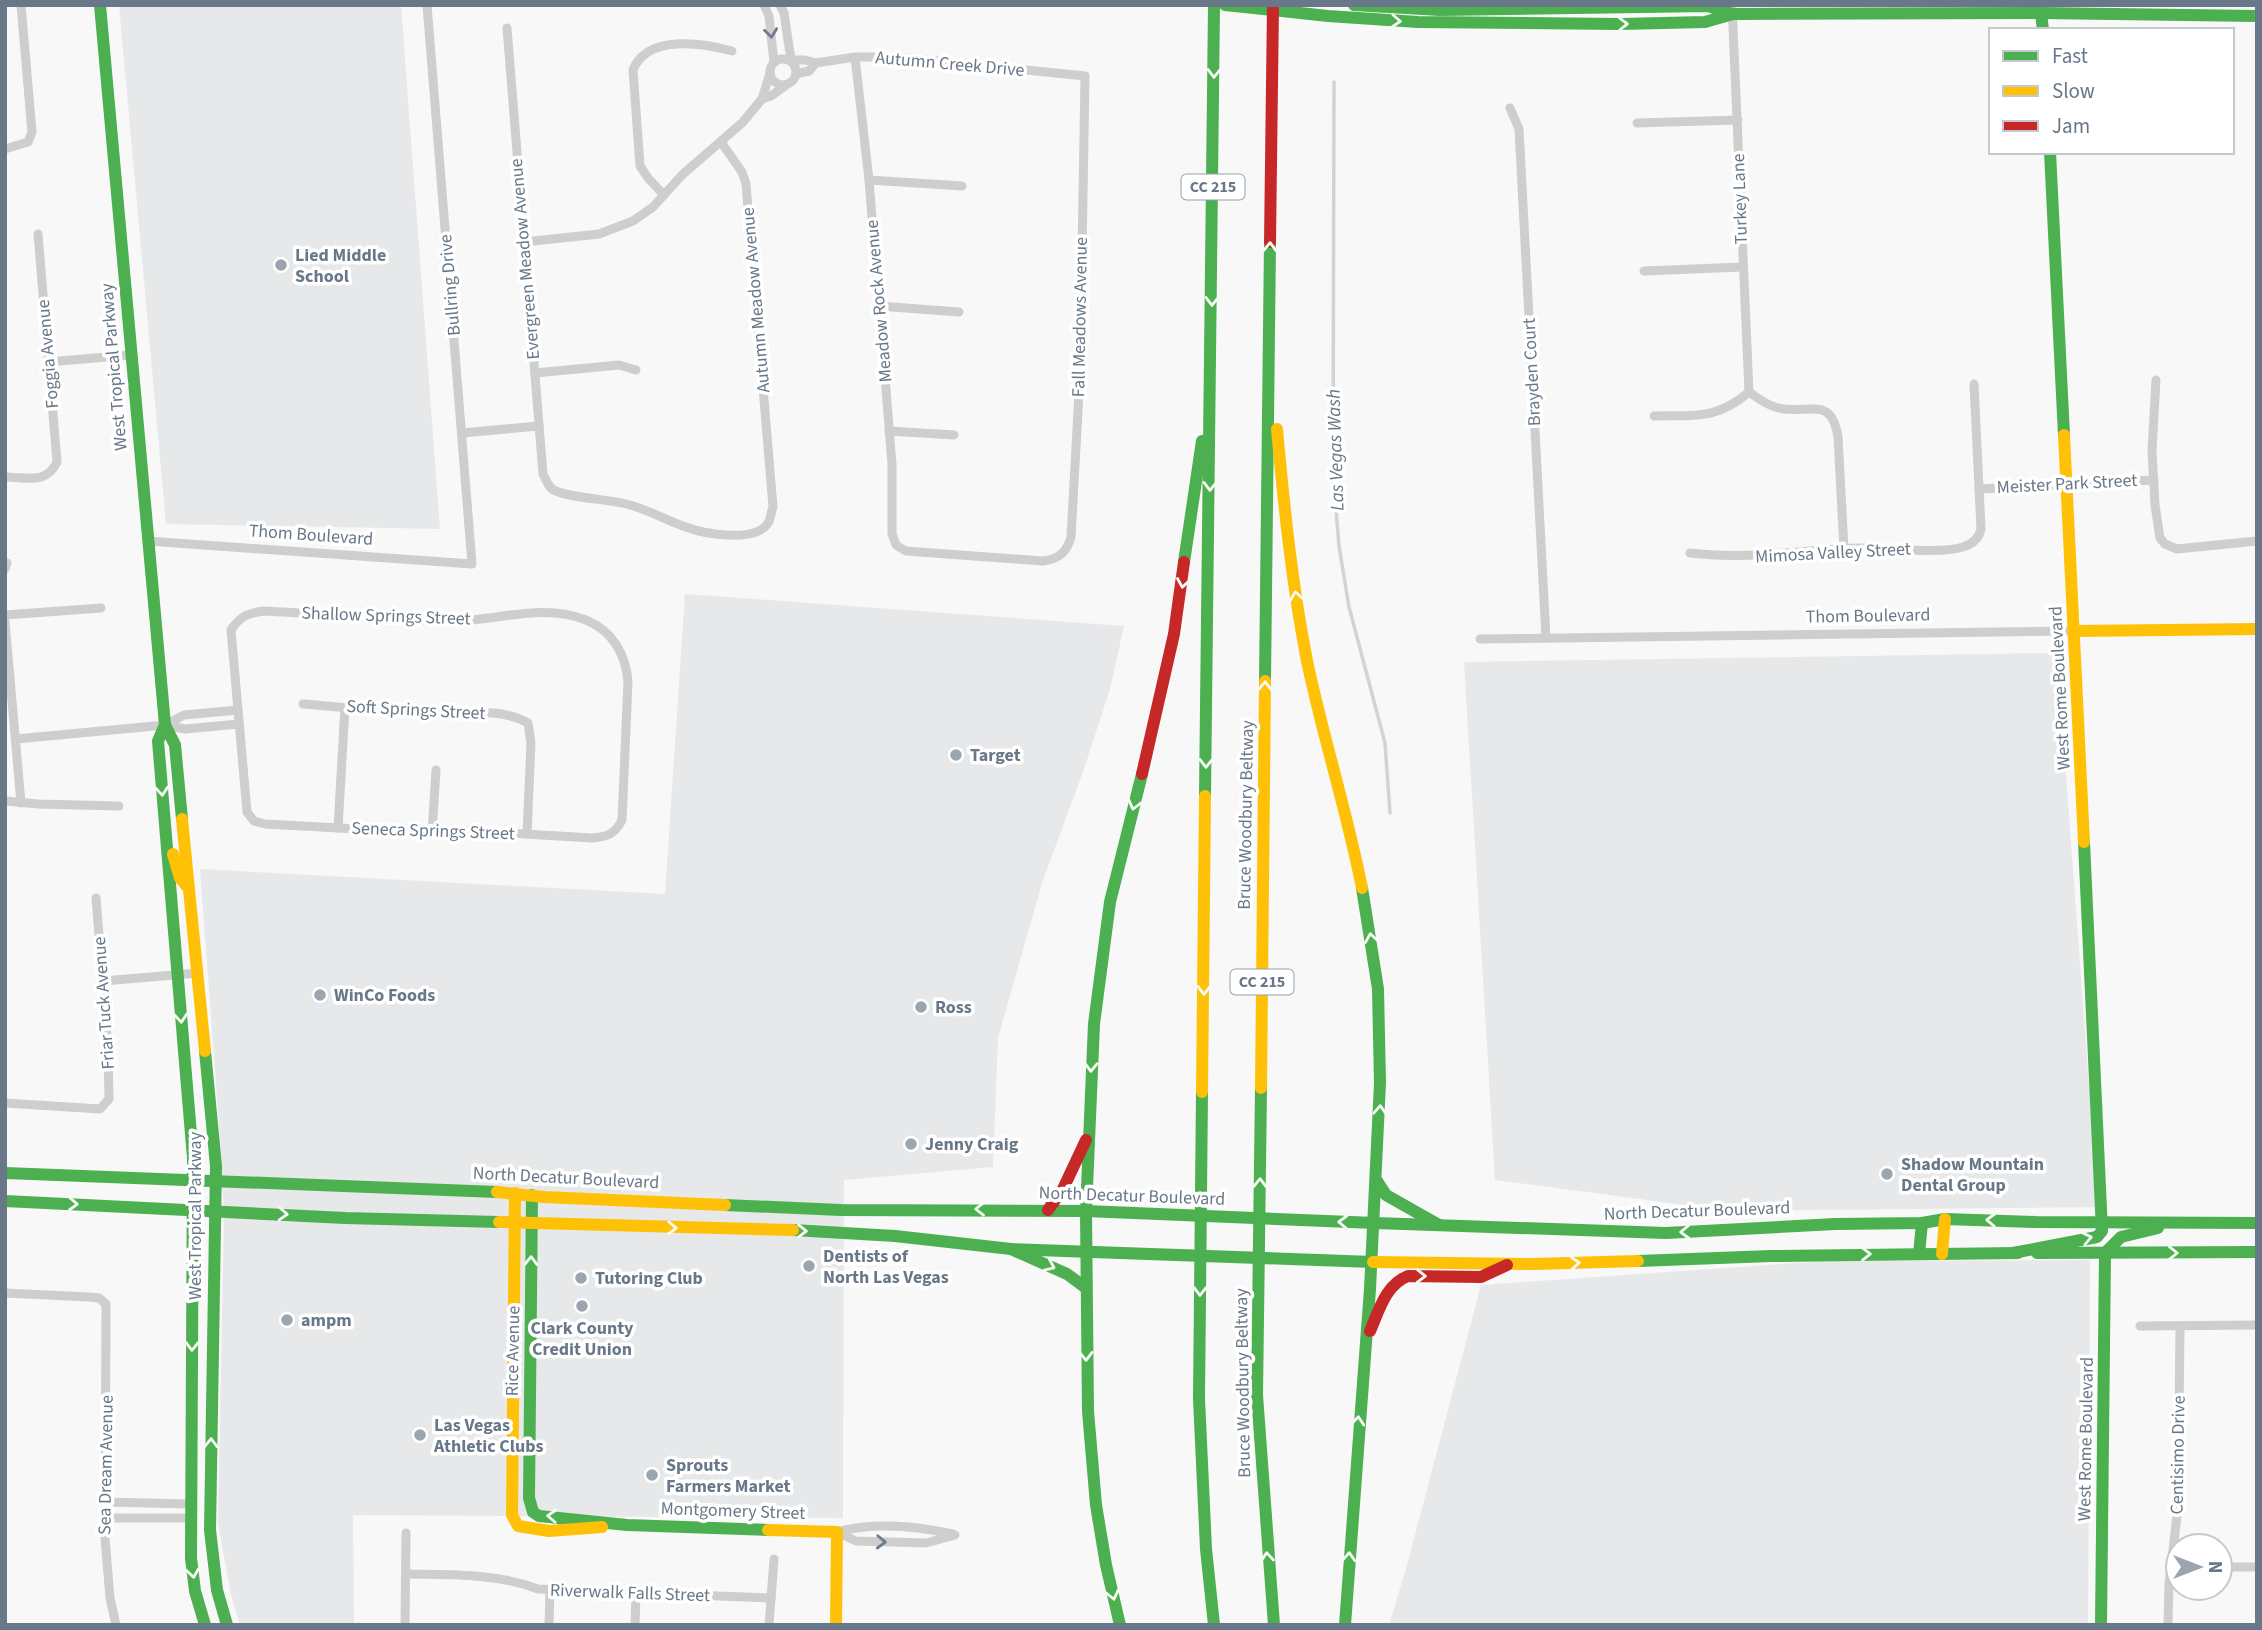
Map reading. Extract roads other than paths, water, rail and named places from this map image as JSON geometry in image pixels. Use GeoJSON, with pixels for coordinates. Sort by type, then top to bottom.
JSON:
{"type":"FeatureCollection","features":[{"type":"Feature","properties":{"kind":"main road","name":"West Tropical Parkway"},"geometry":{"type":"LineString","coordinates":[[100,5],[165,725],[175,746],[214,1139],[216,1180],[210,1511],[213,1564],[226,1625]]}},
{"type":"Feature","properties":{"kind":"main road","name":"CC 215"},"geometry":{"type":"LineString","coordinates":[[1214,5],[1199,1399],[1206,1549],[1214,1625]]}},
{"type":"Feature","properties":{"kind":"main road"},"geometry":{"type":"LineString","coordinates":[[1225,5],[1328,16],[1429,22],[1621,24],[1705,22],[1732,10]]}},
{"type":"Feature","properties":{"kind":"main road","name":"Bruce Woodbury Beltway"},"geometry":{"type":"LineString","coordinates":[[1273,5],[1257,1395],[1274,1625]]}},
{"type":"Feature","properties":{"kind":"main road"},"geometry":{"type":"LineString","coordinates":[[1354,5],[1440,10],[1694,6],[1732,10],[2198,10],[2257,16]]}},
{"type":"Feature","properties":{"kind":"main road"},"geometry":{"type":"LineString","coordinates":[[2041,9],[2043,28]]}},
{"type":"Feature","properties":{"kind":"main road","name":"West Rome Boulevard"},"geometry":{"type":"LineString","coordinates":[[2050,154],[2076,631],[2103,1222]]}},
{"type":"Feature","properties":{"kind":"main road"},"geometry":{"type":"LineString","coordinates":[[1269,339],[1294,584],[1313,688],[1362,889],[1375,964],[1381,1069],[1375,1223],[1352,1489],[1345,1625]]}},
{"type":"Feature","properties":{"kind":"main road"},"geometry":{"type":"LineString","coordinates":[[1120,1625],[1106,1564],[1092,1475],[1088,1411],[1086,1211],[1094,1024],[1105,924],[1174,634],[1187,559],[1211,369]]}},
{"type":"Feature","properties":{"kind":"main road","name":"Thom Boulevard"},"geometry":{"type":"LineString","coordinates":[[2076,631],[2257,629]]}},
{"type":"Feature","properties":{"kind":"main road","name":"West Tropical Parkway"},"geometry":{"type":"LineString","coordinates":[[165,725],[158,741],[193,1158],[191,1558],[195,1591],[205,1625]]}},
{"type":"Feature","properties":{"kind":"main road"},"geometry":{"type":"LineString","coordinates":[[166,838],[172,848],[182,884],[189,889]]}},
{"type":"Feature","properties":{"kind":"main road"},"geometry":{"type":"LineString","coordinates":[[1048,1210],[1063,1189],[1088,1135]]}},
{"type":"Feature","properties":{"kind":"main road","name":"North Decatur Boulevard"},"geometry":{"type":"LineString","coordinates":[[5,1173],[516,1192],[850,1211],[1086,1211],[1666,1233],[1835,1224],[1922,1223],[1945,1219],[2257,1223]]}},
{"type":"Feature","properties":{"kind":"main road"},"geometry":{"type":"LineString","coordinates":[[1376,1178],[1381,1191],[1439,1225]]}},
{"type":"Feature","properties":{"kind":"main road","name":"Rice Avenue"},"geometry":{"type":"LineString","coordinates":[[510,1505],[516,1192]]}},
{"type":"Feature","properties":{"kind":"main road","name":"Rice Avenue"},"geometry":{"type":"LineString","coordinates":[[530,1507],[532,1195]]}},
{"type":"Feature","properties":{"kind":"main road"},"geometry":{"type":"LineString","coordinates":[[5,1201],[345,1218],[841,1233],[1011,1249],[1373,1262],[1507,1265],[1677,1258],[2257,1252]]}},
{"type":"Feature","properties":{"kind":"main road"},"geometry":{"type":"LineString","coordinates":[[1942,1254],[1945,1219]]}},
{"type":"Feature","properties":{"kind":"main road"},"geometry":{"type":"LineString","coordinates":[[2013,1253],[2097,1237],[2102,1231],[2103,1222]]}},
{"type":"Feature","properties":{"kind":"main road"},"geometry":{"type":"LineString","coordinates":[[1919,1254],[1922,1223]]}},
{"type":"Feature","properties":{"kind":"main road"},"geometry":{"type":"LineString","coordinates":[[2105,1253],[2110,1244],[2120,1236],[2179,1223]]}},
{"type":"Feature","properties":{"kind":"main road"},"geometry":{"type":"LineString","coordinates":[[1011,1249],[1067,1274],[1086,1288]]}},
{"type":"Feature","properties":{"kind":"main road","name":"West Rome Boulevard"},"geometry":{"type":"LineString","coordinates":[[2101,1625],[2105,1253]]}},
{"type":"Feature","properties":{"kind":"main road"},"geometry":{"type":"LineString","coordinates":[[1366,1340],[1390,1289],[1398,1279],[1408,1276],[1481,1277],[1507,1265]]}},
{"type":"Feature","properties":{"kind":"main road"},"geometry":{"type":"LineString","coordinates":[[514,1348],[530,1348]]}},
{"type":"Feature","properties":{"kind":"main road"},"geometry":{"type":"LineString","coordinates":[[510,1505],[516,1501],[529,1427]]}},
{"type":"Feature","properties":{"kind":"main road","name":"Montgomery Street"},"geometry":{"type":"LineString","coordinates":[[510,1505],[514,1520],[524,1528],[559,1531],[627,1525]]}},
{"type":"Feature","properties":{"kind":"main road","name":"Montgomery Street"},"geometry":{"type":"LineString","coordinates":[[530,1507],[539,1516],[627,1525],[837,1532]]}},
{"type":"Feature","properties":{"kind":"main road"},"geometry":{"type":"LineString","coordinates":[[836,1625],[837,1532]]}},
{"type":"Feature","properties":{"kind":"street"},"geometry":{"type":"LineString","coordinates":[[5,149],[27,142],[32,132],[21,5]]}},
{"type":"Feature","properties":{"kind":"street","name":"Bullring Drive"},"geometry":{"type":"LineString","coordinates":[[427,5],[472,564]]}},
{"type":"Feature","properties":{"kind":"street"},"geometry":{"type":"LineString","coordinates":[[524,242],[599,234],[633,221],[743,123],[762,99],[774,62],[769,16],[764,5]]}},
{"type":"Feature","properties":{"kind":"street"},"geometry":{"type":"LineString","coordinates":[[762,99],[793,81],[796,74],[795,66],[790,60],[784,13],[780,5]]}},
{"type":"Feature","properties":{"kind":"street","name":"Turkey Lane"},"geometry":{"type":"LineString","coordinates":[[1732,10],[1749,392]]}},
{"type":"Feature","properties":{"kind":"street","name":"Evergreen Meadow Avenue"},"geometry":{"type":"LineString","coordinates":[[507,28],[543,474],[550,488]]}},
{"type":"Feature","properties":{"kind":"street"},"geometry":{"type":"LineString","coordinates":[[664,195],[640,166],[634,70],[637,60],[644,53],[663,46],[708,45],[732,51]]}},
{"type":"Feature","properties":{"kind":"street","name":"Autumn Creek Drive"},"geometry":{"type":"LineString","coordinates":[[790,60],[816,63],[855,57],[898,57],[1085,76]]}},
{"type":"Feature","properties":{"kind":"street","name":"Meadow Rock Avenue"},"geometry":{"type":"LineString","coordinates":[[855,57],[869,180],[890,431],[892,534],[896,545]]}},
{"type":"Feature","properties":{"kind":"street"},"geometry":{"type":"LineString","coordinates":[[774,62],[781,59],[790,60]]}},
{"type":"Feature","properties":{"kind":"street","name":"Autumn Creek Drive"},"geometry":{"type":"LineString","coordinates":[[796,74],[809,71],[816,63]]}},
{"type":"Feature","properties":{"kind":"street"},"geometry":{"type":"LineString","coordinates":[[770,73],[775,82],[786,85]]}},
{"type":"Feature","properties":{"kind":"street","name":"Fall Meadows Avenue"},"geometry":{"type":"LineString","coordinates":[[896,545],[906,551],[1043,561],[1062,555],[1068,547],[1071,537],[1080,374],[1085,76]]}},
{"type":"Feature","properties":{"kind":"street","name":"Brayden Court"},"geometry":{"type":"LineString","coordinates":[[1510,108],[1519,129],[1546,638]]}},
{"type":"Feature","properties":{"kind":"street"},"geometry":{"type":"LineString","coordinates":[[1637,123],[1738,121]]}},
{"type":"Feature","properties":{"kind":"street","name":"Autumn Meadow Avenue"},"geometry":{"type":"LineString","coordinates":[[550,488],[564,495],[600,498],[631,505],[688,528],[722,534],[757,533],[768,523],[773,507],[746,184],[742,172],[722,142]]}},
{"type":"Feature","properties":{"kind":"street"},"geometry":{"type":"LineString","coordinates":[[869,180],[962,186]]}},
{"type":"Feature","properties":{"kind":"street","name":"Foggia Avenue"},"geometry":{"type":"LineString","coordinates":[[5,477],[41,478],[52,472],[57,462],[38,234]]}},
{"type":"Feature","properties":{"kind":"street"},"geometry":{"type":"LineString","coordinates":[[1644,271],[1742,267]]}},
{"type":"Feature","properties":{"kind":"street"},"geometry":{"type":"LineString","coordinates":[[879,306],[959,312]]}},
{"type":"Feature","properties":{"kind":"street"},"geometry":{"type":"LineString","coordinates":[[48,362],[130,355]]}},
{"type":"Feature","properties":{"kind":"street"},"geometry":{"type":"LineString","coordinates":[[535,373],[619,365],[636,370]]}},
{"type":"Feature","properties":{"kind":"street"},"geometry":{"type":"LineString","coordinates":[[2156,380],[2153,413],[2154,480],[2158,531],[2165,544],[2178,549],[2257,541]]}},
{"type":"Feature","properties":{"kind":"street"},"geometry":{"type":"LineString","coordinates":[[1974,384],[1979,489]]}},
{"type":"Feature","properties":{"kind":"street"},"geometry":{"type":"LineString","coordinates":[[1654,416],[1718,413],[1735,405],[1749,392],[1781,409],[1818,408],[1829,412],[1836,423],[1838,437],[1844,549]]}},
{"type":"Feature","properties":{"kind":"street"},"geometry":{"type":"LineString","coordinates":[[462,433],[539,426]]}},
{"type":"Feature","properties":{"kind":"street"},"geometry":{"type":"LineString","coordinates":[[890,431],[954,435]]}},
{"type":"Feature","properties":{"kind":"street","name":"Meister Park Street"},"geometry":{"type":"LineString","coordinates":[[1979,489],[2154,480]]}},
{"type":"Feature","properties":{"kind":"street","name":"Mimosa Valley Street"},"geometry":{"type":"LineString","coordinates":[[1690,553],[1750,557],[1844,549],[1961,548],[1975,541],[1980,535],[1979,489]]}},
{"type":"Feature","properties":{"kind":"street","name":"Thom Boulevard"},"geometry":{"type":"LineString","coordinates":[[147,541],[472,564]]}},
{"type":"Feature","properties":{"kind":"street"},"geometry":{"type":"LineString","coordinates":[[5,615],[101,608]]}},
{"type":"Feature","properties":{"kind":"street","name":"Shallow Springs Street"},"geometry":{"type":"LineString","coordinates":[[238,710],[231,630],[246,614],[263,611],[449,621],[541,613],[584,619],[600,627],[613,639],[627,665],[622,820],[612,834]]}},
{"type":"Feature","properties":{"kind":"street"},"geometry":{"type":"LineString","coordinates":[[5,622],[21,803]]}},
{"type":"Feature","properties":{"kind":"street","name":"Thom Boulevard"},"geometry":{"type":"LineString","coordinates":[[1480,639],[2076,631]]}},
{"type":"Feature","properties":{"kind":"street","name":"Soft Springs Street"},"geometry":{"type":"LineString","coordinates":[[303,704],[432,713],[479,713],[512,716],[528,723],[531,743],[527,834]]}},
{"type":"Feature","properties":{"kind":"street"},"geometry":{"type":"LineString","coordinates":[[338,828],[345,707]]}},
{"type":"Feature","properties":{"kind":"street"},"geometry":{"type":"LineString","coordinates":[[16,739],[165,725],[185,729],[239,724],[238,710],[184,715],[165,725]]}},
{"type":"Feature","properties":{"kind":"street"},"geometry":{"type":"LineString","coordinates":[[210,713],[211,727]]}},
{"type":"Feature","properties":{"kind":"street","name":"Seneca Springs Street"},"geometry":{"type":"LineString","coordinates":[[239,724],[247,812],[254,821],[265,824],[432,833],[456,830],[592,838],[612,834]]}},
{"type":"Feature","properties":{"kind":"street"},"geometry":{"type":"LineString","coordinates":[[432,833],[436,770]]}},
{"type":"Feature","properties":{"kind":"street"},"geometry":{"type":"LineString","coordinates":[[5,801],[119,806]]}},
{"type":"Feature","properties":{"kind":"street","name":"Friar Tuck Avenue"},"geometry":{"type":"LineString","coordinates":[[5,1102],[90,1109],[104,1106],[110,1090],[96,898]]}},
{"type":"Feature","properties":{"kind":"street"},"geometry":{"type":"LineString","coordinates":[[103,981],[198,973]]}},
{"type":"Feature","properties":{"kind":"street","name":"Sea Dream Avenue"},"geometry":{"type":"LineString","coordinates":[[5,1293],[99,1298],[106,1304],[105,1518],[107,1574],[116,1625]]}},
{"type":"Feature","properties":{"kind":"street"},"geometry":{"type":"LineString","coordinates":[[2140,1326],[2257,1325]]}},
{"type":"Feature","properties":{"kind":"street","name":"Centisimo Drive"},"geometry":{"type":"LineString","coordinates":[[2176,1532],[2180,1327]]}},
{"type":"Feature","properties":{"kind":"street"},"geometry":{"type":"LineString","coordinates":[[105,1502],[139,1503],[190,1511]]}},
{"type":"Feature","properties":{"kind":"street"},"geometry":{"type":"LineString","coordinates":[[139,1503],[139,1518]]}},
{"type":"Feature","properties":{"kind":"street"},"geometry":{"type":"LineString","coordinates":[[105,1518],[139,1518],[210,1511]]}},
{"type":"Feature","properties":{"kind":"street","name":"Montgomery Street"},"geometry":{"type":"LineString","coordinates":[[856,1527],[926,1528],[955,1535],[926,1543],[856,1541],[837,1532],[856,1527]]}},
{"type":"Feature","properties":{"kind":"street"},"geometry":{"type":"LineString","coordinates":[[405,1625],[407,1533]]}},
{"type":"Feature","properties":{"kind":"street"},"geometry":{"type":"LineString","coordinates":[[769,1625],[774,1559]]}},
{"type":"Feature","properties":{"kind":"street"},"geometry":{"type":"LineString","coordinates":[[2234,1567],[2257,1567]]}},
{"type":"Feature","properties":{"kind":"street","name":"Riverwalk Falls Street"},"geometry":{"type":"LineString","coordinates":[[407,1574],[484,1576],[550,1590],[771,1598]]}},
{"type":"Feature","properties":{"kind":"street"},"geometry":{"type":"LineString","coordinates":[[549,1625],[550,1590]]}},
{"type":"Feature","properties":{"kind":"street"},"geometry":{"type":"LineString","coordinates":[[635,1625],[636,1594]]}},
{"type":"Feature","properties":{"kind":"street","name":"Centisimo Drive"},"geometry":{"type":"LineString","coordinates":[[2168,1625],[2169,1602]]}},
{"type":"Feature","properties":{"kind":"waterway","name":"Las Vegas Wash"},"geometry":{"type":"LineString","coordinates":[[1334,82],[1333,473],[1339,546],[1349,607],[1385,743],[1390,813]]}},
{"type":"Feature","properties":{"kind":"place","name":"Lied Middle School"},"geometry":{"type":"Point","coordinates":[281,265]}},
{"type":"Feature","properties":{"kind":"place","name":"Target"},"geometry":{"type":"Point","coordinates":[956,755]}},
{"type":"Feature","properties":{"kind":"place","name":"WinCo Foods"},"geometry":{"type":"Point","coordinates":[320,995]}},
{"type":"Feature","properties":{"kind":"place","name":"Ross"},"geometry":{"type":"Point","coordinates":[921,1007]}},
{"type":"Feature","properties":{"kind":"place","name":"Jenny Craig"},"geometry":{"type":"Point","coordinates":[911,1144]}},
{"type":"Feature","properties":{"kind":"place","name":"Shadow Mountain Dental Group"},"geometry":{"type":"Point","coordinates":[1887,1174]}},
{"type":"Feature","properties":{"kind":"place","name":"Dentists of North Las Vegas"},"geometry":{"type":"Point","coordinates":[809,1266]}},
{"type":"Feature","properties":{"kind":"place","name":"Tutoring Club"},"geometry":{"type":"Point","coordinates":[581,1278]}},
{"type":"Feature","properties":{"kind":"place","name":"Clark County Credit Union"},"geometry":{"type":"Point","coordinates":[582,1306]}},
{"type":"Feature","properties":{"kind":"place","name":"ampm"},"geometry":{"type":"Point","coordinates":[287,1320]}},
{"type":"Feature","properties":{"kind":"place","name":"Las Vegas Athletic Clubs"},"geometry":{"type":"Point","coordinates":[420,1435]}},
{"type":"Feature","properties":{"kind":"place","name":"Sprouts Farmers Market"},"geometry":{"type":"Point","coordinates":[652,1475]}}]}
